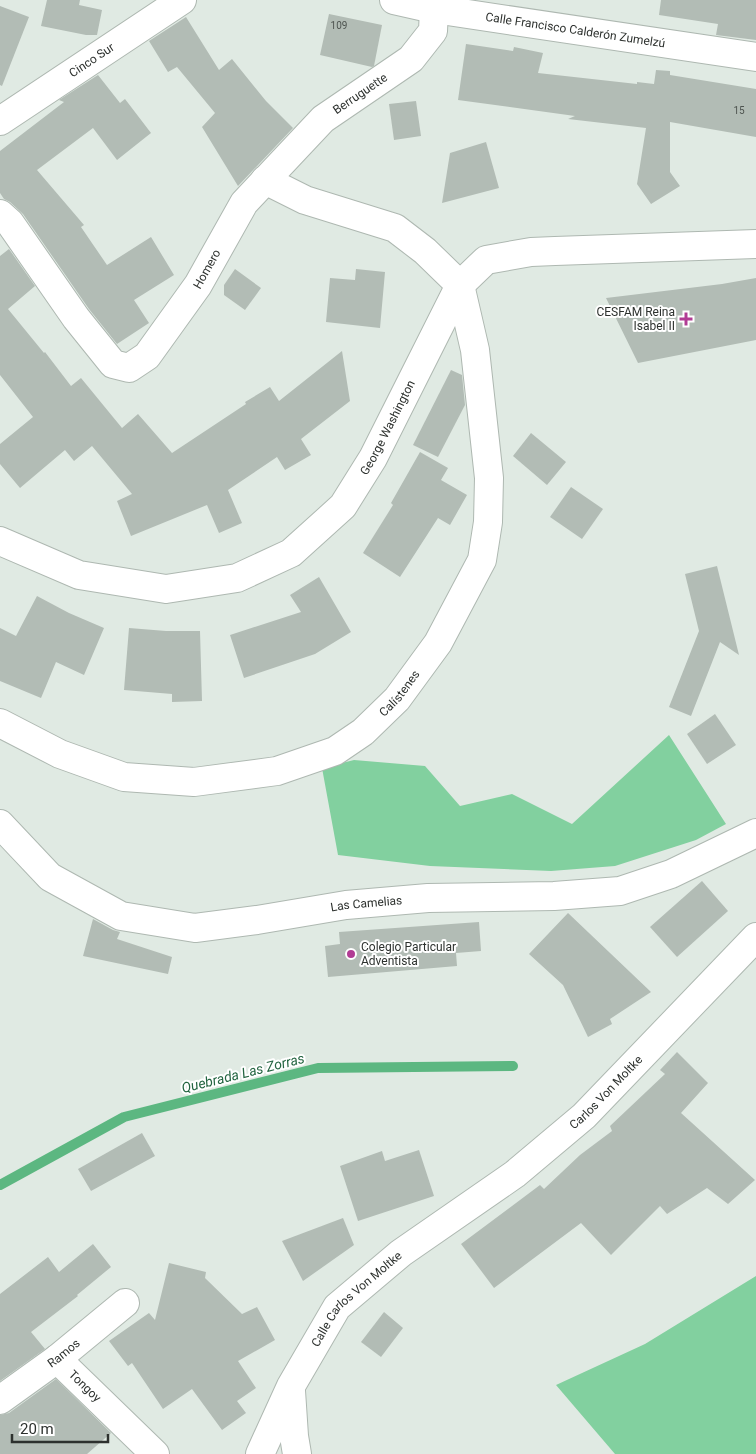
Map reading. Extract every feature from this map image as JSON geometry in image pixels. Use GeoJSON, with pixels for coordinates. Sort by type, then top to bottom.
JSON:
{"type":"FeatureCollection","features":[{"type":"Feature","properties":{"kind":"street","name":"Cinco Sur"},"geometry":{"type":"LineString","coordinates":[[0,121],[182,0]]}},
{"type":"Feature","properties":{"kind":"street","name":"Calle Francisco Calderón Zumelzú"},"geometry":{"type":"LineString","coordinates":[[394,0],[756,58]]}},
{"type":"Feature","properties":{"kind":"street","name":"Berruguette"},"geometry":{"type":"LineString","coordinates":[[265,180],[323,119],[411,59],[433,31],[433,5]]}},
{"type":"Feature","properties":{"kind":"street","name":"Homero"},"geometry":{"type":"LineString","coordinates":[[0,214],[10,223],[76,318],[113,364],[128,368],[147,356],[198,285],[244,203],[265,180]]}},
{"type":"Feature","properties":{"kind":"street"},"geometry":{"type":"LineString","coordinates":[[265,180],[305,200],[395,228],[425,250],[460,285]]}},
{"type":"Feature","properties":{"kind":"street","name":"George Washington"},"geometry":{"type":"LineString","coordinates":[[0,541],[79,575],[166,589],[237,578],[291,553],[344,506],[373,458],[460,285],[486,260],[531,252],[756,244]]}},
{"type":"Feature","properties":{"kind":"street","name":"Calístenes"},"geometry":{"type":"LineString","coordinates":[[0,723],[60,754],[124,776],[194,782],[277,771],[335,751],[363,732],[397,699],[438,643],[482,560],[488,522],[489,478],[475,350],[460,285]]}},
{"type":"Feature","properties":{"kind":"street","name":"Las Camelias"},"geometry":{"type":"LineString","coordinates":[[0,824],[50,876],[121,916],[195,928],[258,920],[346,905],[428,898],[554,896],[620,891],[671,874],[756,833]]}},
{"type":"Feature","properties":{"kind":"street","name":"Carlos Von Moltke"},"geometry":{"type":"LineString","coordinates":[[438,1226],[515,1174],[584,1116],[756,937]]}},
{"type":"Feature","properties":{"kind":"street","name":"Calle Carlos Von Moltke"},"geometry":{"type":"LineString","coordinates":[[260,1454],[291,1386],[336,1307],[401,1253],[438,1226]]}},
{"type":"Feature","properties":{"kind":"street","name":"Ramos"},"geometry":{"type":"LineString","coordinates":[[0,1400],[58,1358],[125,1303]]}},
{"type":"Feature","properties":{"kind":"street","name":"Tongoy"},"geometry":{"type":"LineString","coordinates":[[58,1358],[155,1454]]}},
{"type":"Feature","properties":{"kind":"street"},"geometry":{"type":"LineString","coordinates":[[291,1386],[297,1454]]}},
{"type":"Feature","properties":{"kind":"green space"},"geometry":{"type":"Polygon","coordinates":[[[669,735],[726,824],[696,840],[615,866],[551,871],[430,866],[338,855],[322,768],[354,760],[425,766],[460,806],[512,794],[572,824],[669,735]]]}},
{"type":"Feature","properties":{"kind":"green space"},"geometry":{"type":"Polygon","coordinates":[[[756,1276],[756,1454],[615,1454],[556,1385],[645,1344],[756,1276]]]}},
{"type":"Feature","properties":{"kind":"building"},"geometry":{"type":"Polygon","coordinates":[[[47,0],[80,0],[79,5],[102,10],[97,35],[86,35],[41,26],[47,0]]]}},
{"type":"Feature","properties":{"kind":"building"},"geometry":{"type":"Polygon","coordinates":[[[661,0],[756,0],[756,40],[716,35],[718,24],[659,15],[661,0]]]}},
{"type":"Feature","properties":{"kind":"building"},"geometry":{"type":"Polygon","coordinates":[[[0,6],[29,17],[2,86],[0,85],[0,6]]]}},
{"type":"Feature","properties":{"kind":"building"},"geometry":{"type":"Polygon","coordinates":[[[329,14],[382,25],[374,66],[320,55],[329,14]]]}},
{"type":"Feature","properties":{"kind":"building"},"geometry":{"type":"Polygon","coordinates":[[[186,17],[219,70],[232,59],[266,101],[293,128],[238,186],[202,127],[215,113],[177,67],[168,72],[149,41],[186,17]]]}},
{"type":"Feature","properties":{"kind":"building"},"geometry":{"type":"Polygon","coordinates":[[[466,44],[513,51],[514,47],[543,53],[538,73],[637,84],[637,82],[654,84],[656,70],[670,71],[670,75],[756,89],[756,137],[670,122],[670,172],[680,186],[651,204],[637,184],[646,128],[568,119],[575,116],[458,100],[466,44]]]}},
{"type":"Feature","properties":{"kind":"building"},"geometry":{"type":"Polygon","coordinates":[[[98,75],[120,103],[125,99],[151,133],[117,160],[93,128],[37,170],[84,225],[81,227],[107,265],[151,237],[174,275],[134,300],[149,323],[117,344],[89,309],[23,214],[4,199],[0,193],[0,151],[64,102],[59,100],[98,75]]]}},
{"type":"Feature","properties":{"kind":"building"},"geometry":{"type":"Polygon","coordinates":[[[416,101],[421,136],[394,140],[389,104],[416,101]]]}},
{"type":"Feature","properties":{"kind":"building"},"geometry":{"type":"Polygon","coordinates":[[[486,142],[499,188],[442,203],[450,153],[486,142]]]}},
{"type":"Feature","properties":{"kind":"building"},"geometry":{"type":"Polygon","coordinates":[[[9,249],[35,286],[8,309],[71,386],[81,378],[122,428],[138,414],[172,453],[246,404],[245,402],[270,387],[279,401],[342,351],[350,401],[301,439],[311,455],[285,470],[277,457],[228,490],[242,523],[219,533],[207,505],[131,536],[117,501],[132,494],[92,446],[74,461],[65,450],[20,488],[0,464],[0,444],[33,417],[0,375],[0,256],[9,249]]]}},
{"type":"Feature","properties":{"kind":"building"},"geometry":{"type":"Polygon","coordinates":[[[235,269],[261,288],[245,310],[224,295],[224,285],[235,269]]]}},
{"type":"Feature","properties":{"kind":"building"},"geometry":{"type":"Polygon","coordinates":[[[356,269],[385,272],[380,328],[326,322],[330,278],[355,280],[356,269]]]}},
{"type":"Feature","properties":{"kind":"building","name":"CESFAM Reina Isabel II"},"geometry":{"type":"Polygon","coordinates":[[[756,278],[756,340],[638,363],[606,298],[722,284],[756,278]]]}},
{"type":"Feature","properties":{"kind":"building"},"geometry":{"type":"Polygon","coordinates":[[[451,370],[462,375],[465,405],[438,457],[413,445],[451,370]]]}},
{"type":"Feature","properties":{"kind":"building"},"geometry":{"type":"Polygon","coordinates":[[[531,433],[566,462],[547,485],[513,456],[531,433]]]}},
{"type":"Feature","properties":{"kind":"building"},"geometry":{"type":"Polygon","coordinates":[[[420,452],[448,468],[441,480],[467,495],[450,525],[438,518],[400,577],[363,553],[393,505],[391,503],[420,452]]]}},
{"type":"Feature","properties":{"kind":"building"},"geometry":{"type":"Polygon","coordinates":[[[571,487],[603,509],[582,539],[550,517],[571,487]]]}},
{"type":"Feature","properties":{"kind":"building"},"geometry":{"type":"Polygon","coordinates":[[[717,566],[739,655],[720,642],[691,716],[669,707],[699,631],[685,574],[717,566]]]}},
{"type":"Feature","properties":{"kind":"building"},"geometry":{"type":"Polygon","coordinates":[[[319,577],[351,632],[315,654],[244,678],[230,635],[301,612],[290,595],[319,577]]]}},
{"type":"Feature","properties":{"kind":"building"},"geometry":{"type":"Polygon","coordinates":[[[37,596],[69,613],[104,628],[84,675],[56,662],[41,698],[0,681],[0,628],[16,636],[37,596]]]}},
{"type":"Feature","properties":{"kind":"building"},"geometry":{"type":"Polygon","coordinates":[[[129,628],[200,631],[202,701],[172,702],[172,694],[124,690],[129,628]]]}},
{"type":"Feature","properties":{"kind":"building"},"geometry":{"type":"Polygon","coordinates":[[[715,714],[736,745],[707,764],[687,734],[715,714]]]}},
{"type":"Feature","properties":{"kind":"building"},"geometry":{"type":"Polygon","coordinates":[[[702,881],[728,911],[677,957],[650,927],[702,881]]]}},
{"type":"Feature","properties":{"kind":"building"},"geometry":{"type":"Polygon","coordinates":[[[568,913],[651,992],[610,1019],[612,1024],[588,1037],[563,985],[529,954],[568,913]]]}},
{"type":"Feature","properties":{"kind":"building"},"geometry":{"type":"Polygon","coordinates":[[[93,919],[120,932],[117,939],[172,957],[168,974],[83,956],[93,919]]]}},
{"type":"Feature","properties":{"kind":"building"},"geometry":{"type":"Polygon","coordinates":[[[479,922],[481,951],[456,953],[457,966],[328,977],[325,946],[340,944],[339,932],[479,922]]]}},
{"type":"Feature","properties":{"kind":"building"},"geometry":{"type":"Polygon","coordinates":[[[677,1052],[708,1083],[681,1113],[755,1180],[728,1204],[707,1188],[667,1214],[660,1206],[611,1255],[581,1223],[494,1288],[461,1244],[540,1185],[544,1189],[580,1155],[612,1131],[610,1126],[665,1074],[660,1070],[677,1052]]]}},
{"type":"Feature","properties":{"kind":"building"},"geometry":{"type":"Polygon","coordinates":[[[142,1133],[155,1156],[91,1191],[78,1169],[142,1133]]]}},
{"type":"Feature","properties":{"kind":"building"},"geometry":{"type":"Polygon","coordinates":[[[419,1150],[434,1196],[358,1221],[340,1166],[382,1151],[385,1161],[419,1150]]]}},
{"type":"Feature","properties":{"kind":"building"},"geometry":{"type":"Polygon","coordinates":[[[343,1218],[354,1245],[303,1281],[282,1241],[343,1218]]]}},
{"type":"Feature","properties":{"kind":"building"},"geometry":{"type":"Polygon","coordinates":[[[93,1244],[111,1267],[78,1296],[31,1332],[45,1349],[0,1381],[0,1294],[48,1257],[59,1272],[93,1244]]]}},
{"type":"Feature","properties":{"kind":"building"},"geometry":{"type":"Polygon","coordinates":[[[169,1263],[206,1272],[205,1278],[242,1314],[257,1307],[275,1340],[238,1361],[256,1388],[237,1401],[246,1413],[222,1430],[192,1389],[163,1409],[132,1363],[128,1366],[109,1341],[149,1313],[155,1320],[169,1263]]]}},
{"type":"Feature","properties":{"kind":"building"},"geometry":{"type":"Polygon","coordinates":[[[384,1312],[403,1328],[381,1357],[361,1342],[384,1312]]]}},
{"type":"Feature","properties":{"kind":"building"},"geometry":{"type":"Polygon","coordinates":[[[56,1379],[111,1433],[87,1454],[0,1454],[0,1415],[9,1413],[56,1379]]]}},
{"type":"Feature","properties":{"kind":"waterway","name":"Quebrada Las Zorras"},"geometry":{"type":"LineString","coordinates":[[0,1185],[124,1117],[318,1068],[513,1066]]}},
{"type":"Feature","properties":{"kind":"place","name":"CESFAM Reina Isabel II"},"geometry":{"type":"Point","coordinates":[686,319]}},
{"type":"Feature","properties":{"kind":"place","name":"Colegio Particular Adventista"},"geometry":{"type":"Point","coordinates":[351,954]}}]}
